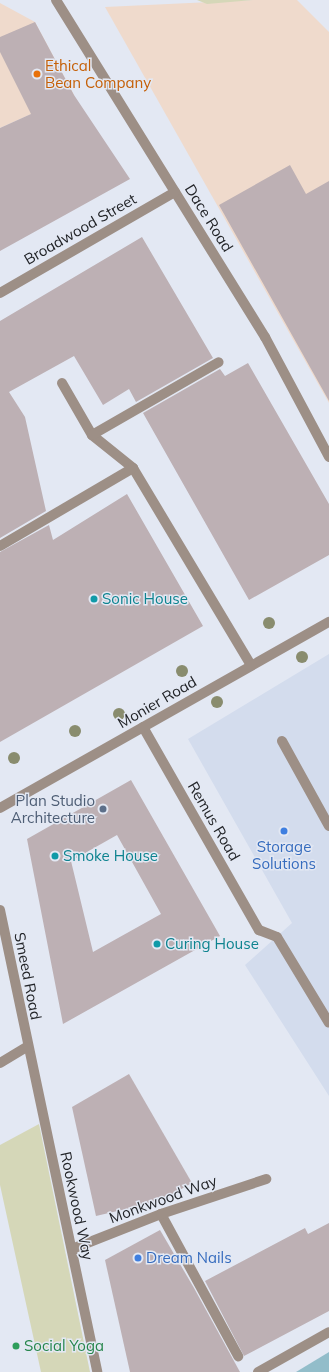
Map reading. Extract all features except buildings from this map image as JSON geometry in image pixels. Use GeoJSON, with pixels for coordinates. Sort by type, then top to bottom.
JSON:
{"type":"FeatureCollection","features":[{"type":"Feature","properties":{"kind":"street","name":"Dace Road"},"geometry":{"type":"LineString","coordinates":[[56,0],[264,337],[329,457]]}},
{"type":"Feature","properties":{"kind":"street","name":"Broadwood Street"},"geometry":{"type":"LineString","coordinates":[[0,293],[175,192]]}},
{"type":"Feature","properties":{"kind":"street"},"geometry":{"type":"LineString","coordinates":[[92,435],[219,362]]}},
{"type":"Feature","properties":{"kind":"street"},"geometry":{"type":"LineString","coordinates":[[62,383],[92,435],[133,468],[251,665]]}},
{"type":"Feature","properties":{"kind":"street"},"geometry":{"type":"LineString","coordinates":[[0,546],[133,468]]}},
{"type":"Feature","properties":{"kind":"street","name":"Monier Road"},"geometry":{"type":"LineString","coordinates":[[0,808],[329,622]]}},
{"type":"Feature","properties":{"kind":"street","name":"Remus Road"},"geometry":{"type":"LineString","coordinates":[[143,727],[259,930],[277,937],[329,1023]]}},
{"type":"Feature","properties":{"kind":"street"},"geometry":{"type":"LineString","coordinates":[[282,741],[329,826]]}},
{"type":"Feature","properties":{"kind":"street","name":"Smeed Road"},"geometry":{"type":"LineString","coordinates":[[0,910],[27,1047]]}},
{"type":"Feature","properties":{"kind":"street"},"geometry":{"type":"LineString","coordinates":[[0,1063],[27,1047]]}},
{"type":"Feature","properties":{"kind":"street","name":"Rookwood Way"},"geometry":{"type":"LineString","coordinates":[[27,1047],[72,1249],[75,1271],[97,1372]]}},
{"type":"Feature","properties":{"kind":"street","name":"Monkwood Way"},"geometry":{"type":"LineString","coordinates":[[72,1249],[161,1214],[266,1179]]}},
{"type":"Feature","properties":{"kind":"street"},"geometry":{"type":"LineString","coordinates":[[161,1214],[238,1356]]}},
{"type":"Feature","properties":{"kind":"street"},"geometry":{"type":"LineString","coordinates":[[258,1372],[329,1332]]}},
{"type":"Feature","properties":{"kind":"shaded area"},"geometry":{"type":"Polygon","coordinates":[[[253,0],[297,0],[329,32],[329,403],[105,7],[253,0]]]}},
{"type":"Feature","properties":{"kind":"shaded area","name":"Ethical Bean Company"},"geometry":{"type":"Polygon","coordinates":[[[0,3],[35,22],[74,95],[0,128],[0,3]]]}},
{"type":"Feature","properties":{"kind":"shaded area","name":"Storage Solutions"},"geometry":{"type":"Polygon","coordinates":[[[329,654],[329,1096],[245,965],[292,923],[188,739],[329,654]]]}},
{"type":"Feature","properties":{"kind":"green space"},"geometry":{"type":"Polygon","coordinates":[[[197,0],[253,0],[207,4],[197,0]]]}},
{"type":"Feature","properties":{"kind":"green space"},"geometry":{"type":"Polygon","coordinates":[[[39,1124],[90,1372],[41,1372],[0,1185],[0,1145],[39,1124]]]}},
{"type":"Feature","properties":{"kind":"water"},"geometry":{"type":"Polygon","coordinates":[[[329,1352],[329,1372],[296,1372],[329,1352]]]}},
{"type":"Feature","properties":{"kind":"place","name":"Ethical Bean Company"},"geometry":{"type":"Point","coordinates":[37,74]}},
{"type":"Feature","properties":{"kind":"place","name":"Sonic House"},"geometry":{"type":"Point","coordinates":[94,599]}},
{"type":"Feature","properties":{"kind":"place","name":"Plan Studio Architecture"},"geometry":{"type":"Point","coordinates":[103,809]}},
{"type":"Feature","properties":{"kind":"place","name":"Storage Solutions"},"geometry":{"type":"Point","coordinates":[284,831]}},
{"type":"Feature","properties":{"kind":"place","name":"Smoke House"},"geometry":{"type":"Point","coordinates":[55,856]}},
{"type":"Feature","properties":{"kind":"place","name":"Curing House"},"geometry":{"type":"Point","coordinates":[157,944]}},
{"type":"Feature","properties":{"kind":"place","name":"Dream Nails"},"geometry":{"type":"Point","coordinates":[138,1258]}},
{"type":"Feature","properties":{"kind":"place","name":"Social Yoga"},"geometry":{"type":"Point","coordinates":[16,1346]}}]}
